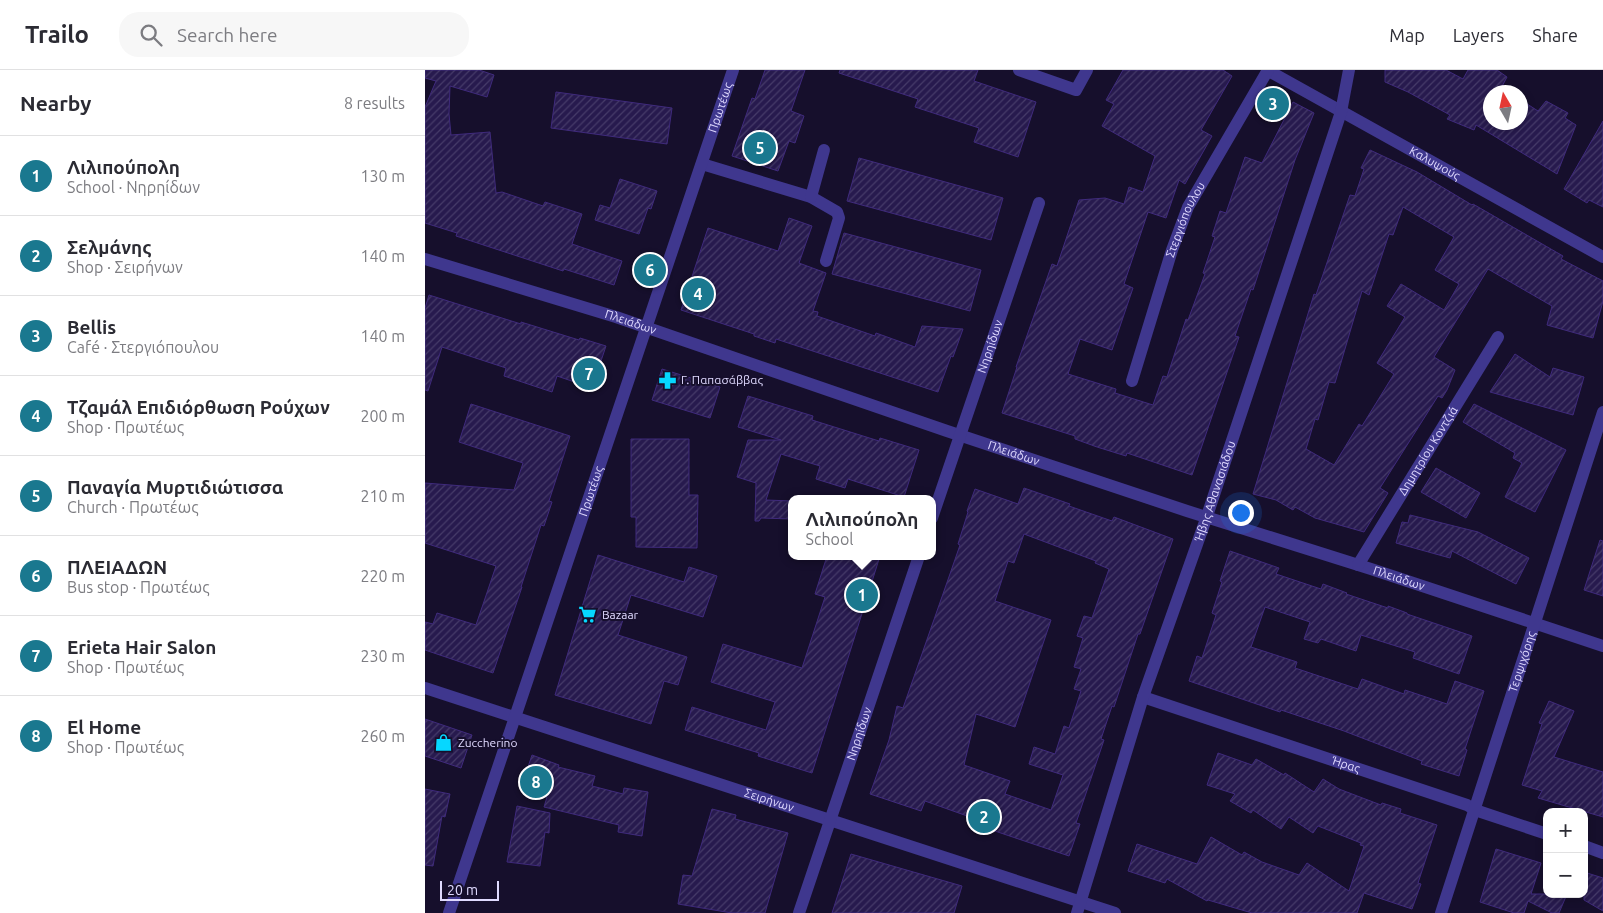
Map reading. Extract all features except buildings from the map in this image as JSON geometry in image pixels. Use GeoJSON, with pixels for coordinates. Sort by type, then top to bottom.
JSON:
{"type":"FeatureCollection","features":[{"type":"Feature","properties":{"kind":"street","name":"Πρωτέως"},"geometry":{"type":"LineString","coordinates":[[449,913],[733,70]]}},
{"type":"Feature","properties":{"kind":"street"},"geometry":{"type":"LineString","coordinates":[[1019,70],[1076,90],[1087,70]]}},
{"type":"Feature","properties":{"kind":"street","name":"Καλυψούς"},"geometry":{"type":"LineString","coordinates":[[1267,70],[1603,257]]}},
{"type":"Feature","properties":{"kind":"street","name":"Στεργιόπουλου"},"geometry":{"type":"LineString","coordinates":[[1132,381],[1172,250],[1188,207],[1267,70]]}},
{"type":"Feature","properties":{"kind":"street","name":"Ήβης Αθανασιάδου"},"geometry":{"type":"LineString","coordinates":[[1079,908],[1143,697],[1207,516],[1341,112],[1349,70]]}},
{"type":"Feature","properties":{"kind":"street"},"geometry":{"type":"LineString","coordinates":[[811,196],[824,150]]}},
{"type":"Feature","properties":{"kind":"street"},"geometry":{"type":"LineString","coordinates":[[701,164],[811,196],[837,212],[839,218],[826,262]]}},
{"type":"Feature","properties":{"kind":"street","name":"Νηρηίδων"},"geometry":{"type":"LineString","coordinates":[[936,506],[1039,203]]}},
{"type":"Feature","properties":{"kind":"street","name":"Πλειάδων"},"geometry":{"type":"LineString","coordinates":[[425,259],[616,317],[1187,511],[1603,646]]}},
{"type":"Feature","properties":{"kind":"street","name":"Δημητρίου Κοντζιά"},"geometry":{"type":"LineString","coordinates":[[1358,565],[1498,337]]}},
{"type":"Feature","properties":{"kind":"street","name":"Τερψιχόρης"},"geometry":{"type":"LineString","coordinates":[[1441,913],[1603,412]]}},
{"type":"Feature","properties":{"kind":"street","name":"Νηρηίδων"},"geometry":{"type":"LineString","coordinates":[[799,913],[918,560]]}},
{"type":"Feature","properties":{"kind":"street","name":"Σειρήνων"},"geometry":{"type":"LineString","coordinates":[[425,688],[830,820],[1079,908],[1115,913]]}},
{"type":"Feature","properties":{"kind":"street","name":"Ήρας"},"geometry":{"type":"LineString","coordinates":[[1143,697],[1467,805],[1475,810],[1543,833]]}},
{"type":"Feature","properties":{"kind":"street"},"geometry":{"type":"LineString","coordinates":[[1588,847],[1603,853]]}},
{"type":"Feature","properties":{"kind":"place","name":"Bellis"},"geometry":{"type":"Point","coordinates":[1273,104]}},
{"type":"Feature","properties":{"kind":"place","name":"Παναγία Μυρτιδιώτισσα"},"geometry":{"type":"Point","coordinates":[760,148]}},
{"type":"Feature","properties":{"kind":"place","name":"ΠΛΕΙΑΔΩΝ"},"geometry":{"type":"Point","coordinates":[650,270]}},
{"type":"Feature","properties":{"kind":"place","name":"Τζαμάλ Επιδιόρθωση Ρούχων"},"geometry":{"type":"Point","coordinates":[698,294]}},
{"type":"Feature","properties":{"kind":"place","name":"Erieta Hair Salon"},"geometry":{"type":"Point","coordinates":[589,374]}},
{"type":"Feature","properties":{"kind":"place","name":"Γ. Παπασάββας"},"geometry":{"type":"Point","coordinates":[667,380]}},
{"type":"Feature","properties":{"kind":"place","name":"Λιλιπούπολη"},"geometry":{"type":"Point","coordinates":[862,595]}},
{"type":"Feature","properties":{"kind":"place","name":"Bazaar"},"geometry":{"type":"Point","coordinates":[588,615]}},
{"type":"Feature","properties":{"kind":"place","name":"Zuccherino"},"geometry":{"type":"Point","coordinates":[444,743]}},
{"type":"Feature","properties":{"kind":"place","name":"El Home"},"geometry":{"type":"Point","coordinates":[536,782]}},
{"type":"Feature","properties":{"kind":"place","name":"Σελμάνης"},"geometry":{"type":"Point","coordinates":[984,817]}}]}
